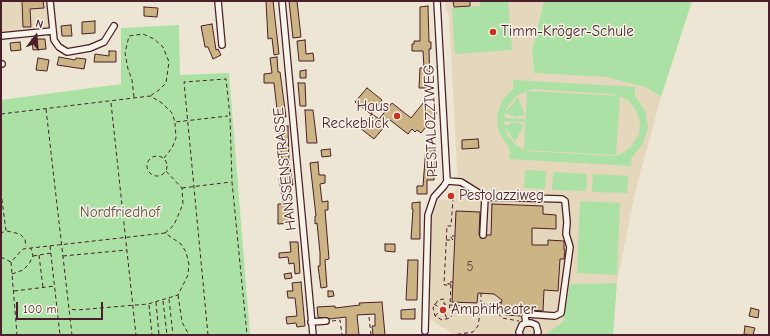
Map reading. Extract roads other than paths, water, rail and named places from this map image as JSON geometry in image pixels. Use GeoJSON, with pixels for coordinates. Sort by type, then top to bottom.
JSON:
{"type":"FeatureCollection","features":[{"type":"Feature","properties":{"kind":"street"},"geometry":{"type":"LineString","coordinates":[[50,1],[54,40],[59,47],[67,52],[90,48],[104,42],[114,26]]}},
{"type":"Feature","properties":{"kind":"street"},"geometry":{"type":"LineString","coordinates":[[218,1],[222,45]]}},
{"type":"Feature","properties":{"kind":"street","name":"HANSSENSTRASSE"},"geometry":{"type":"LineString","coordinates":[[282,1],[313,335]]}},
{"type":"Feature","properties":{"kind":"street","name":"PESTALOZZIWEG"},"geometry":{"type":"LineString","coordinates":[[425,331],[428,215],[434,198],[446,184],[437,1]]}},
{"type":"Feature","properties":{"kind":"street"},"geometry":{"type":"LineString","coordinates":[[1,36],[52,32]]}},
{"type":"Feature","properties":{"kind":"street"},"geometry":{"type":"LineString","coordinates":[[446,184],[461,182],[485,197],[562,199],[565,201],[566,234],[570,247],[561,313],[555,316],[527,314],[525,316],[526,322]]}},
{"type":"Feature","properties":{"kind":"street"},"geometry":{"type":"LineString","coordinates":[[484,235],[485,197]]}},
{"type":"Feature","properties":{"kind":"street"},"geometry":{"type":"LineString","coordinates":[[311,322],[326,321]]}},
{"type":"Feature","properties":{"kind":"street"},"geometry":{"type":"LineString","coordinates":[[520,335],[519,332],[522,325],[526,322],[531,322],[536,326],[538,332],[537,335]]}},
{"type":"Feature","properties":{"kind":"place","name":"Timm-Kröger-Schule"},"geometry":{"type":"Point","coordinates":[493,32]}},
{"type":"Feature","properties":{"kind":"place","name":"Haus Reckeblick"},"geometry":{"type":"Point","coordinates":[397,116]}},
{"type":"Feature","properties":{"kind":"place","name":"Pestolazziweg"},"geometry":{"type":"Point","coordinates":[451,196]}},
{"type":"Feature","properties":{"kind":"place","name":"Amphitheater"},"geometry":{"type":"Point","coordinates":[443,310]}},
{"type":"Feature","properties":{"kind":"park label","name":"Nordfriedhof"},"geometry":{"type":"Point","coordinates":[120,213]}}]}
